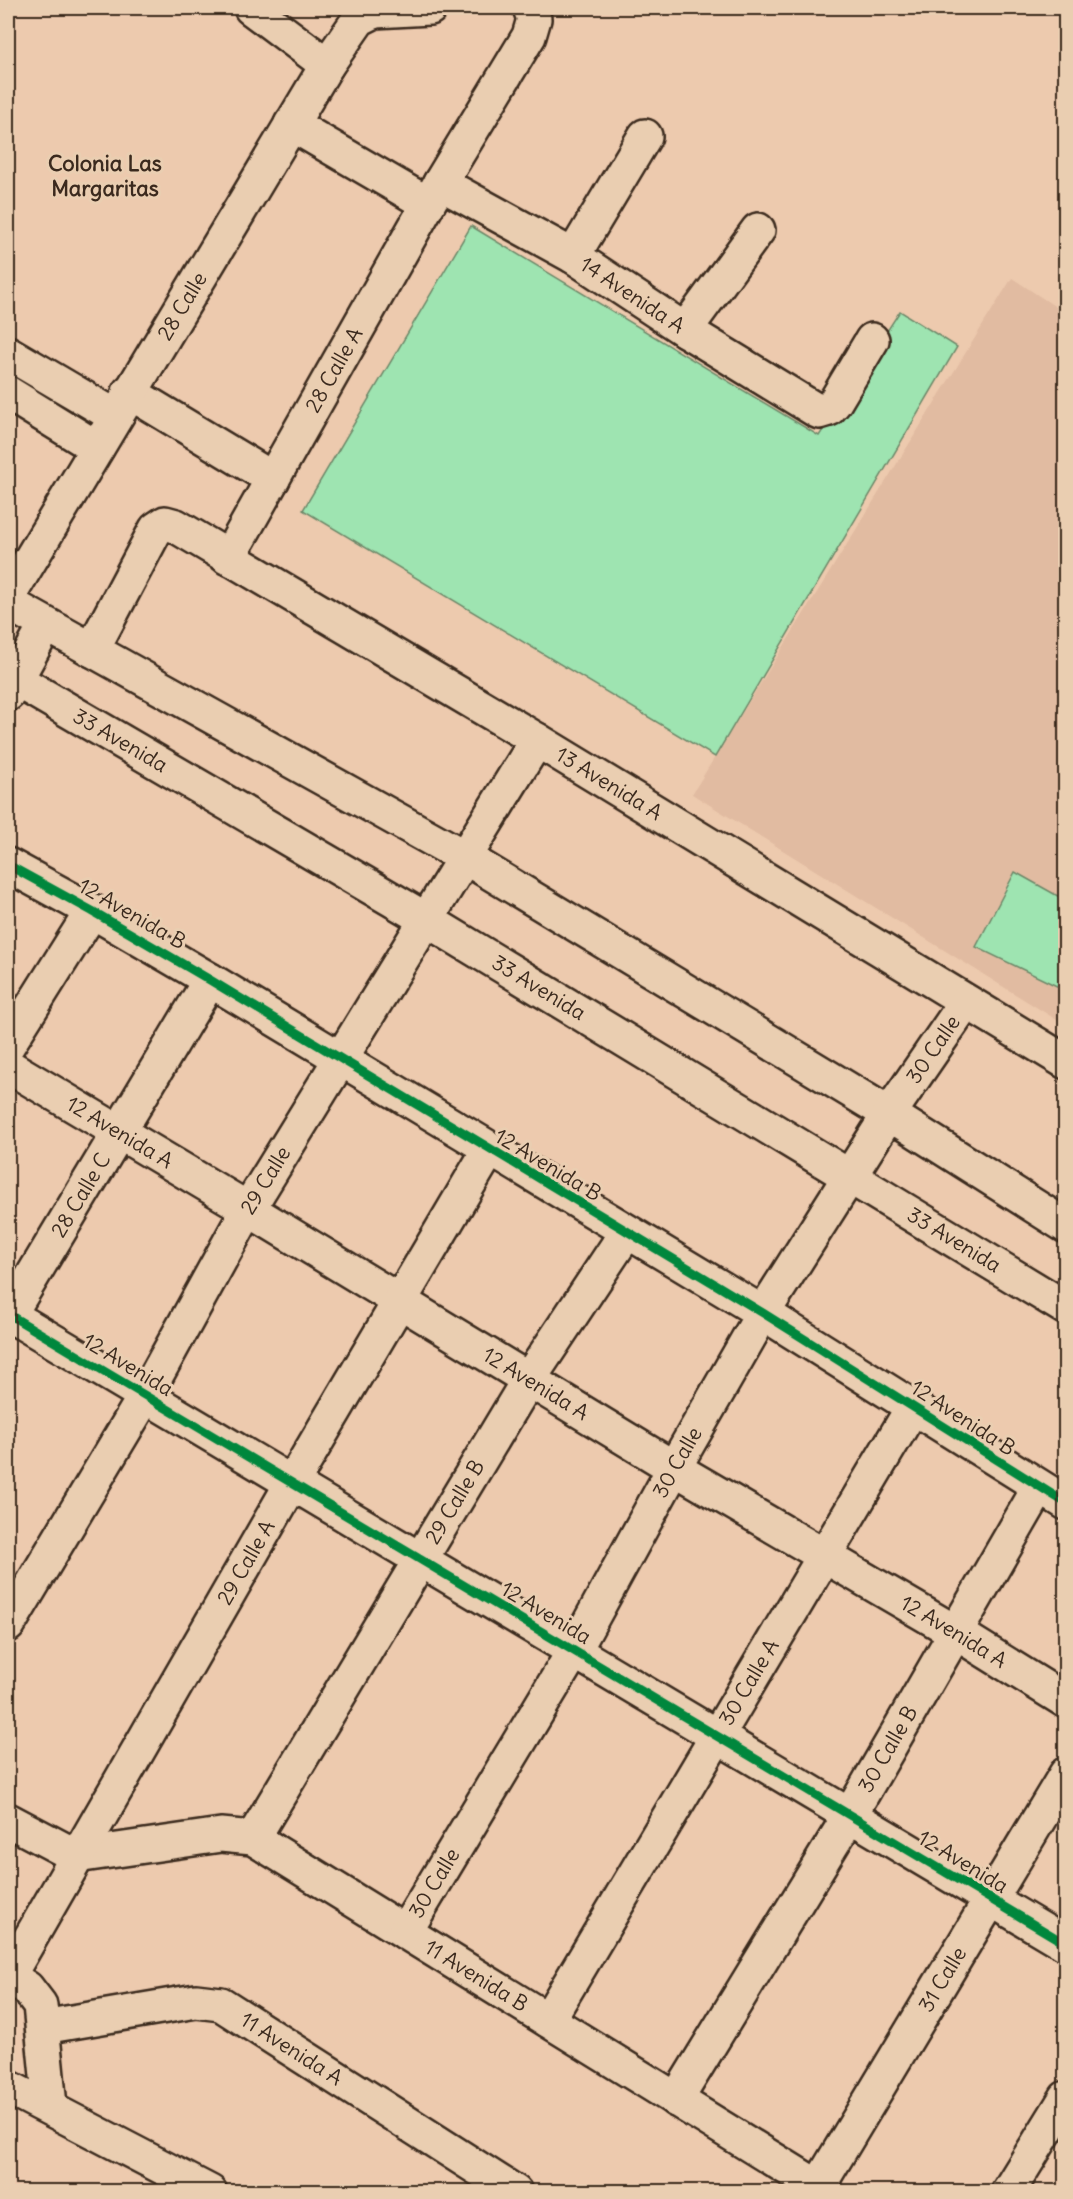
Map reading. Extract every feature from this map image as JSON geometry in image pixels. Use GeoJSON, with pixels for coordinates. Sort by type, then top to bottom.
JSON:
{"type":"FeatureCollection","features":[{"type":"Feature","properties":{"kind":"street"},"geometry":{"type":"LineString","coordinates":[[251,8],[327,65]]}},
{"type":"Feature","properties":{"kind":"street","name":"28 Calle"},"geometry":{"type":"LineString","coordinates":[[8,597],[291,124],[327,65],[359,19],[375,11],[430,8]]}},
{"type":"Feature","properties":{"kind":"street","name":"28 Calle A"},"geometry":{"type":"LineString","coordinates":[[228,558],[439,185],[530,36],[534,19],[530,8]]}},
{"type":"Feature","properties":{"kind":"street","name":"14 Avenida A"},"geometry":{"type":"LineString","coordinates":[[291,124],[439,185],[573,256],[685,330],[819,412],[829,409],[835,402],[872,340]]}},
{"type":"Feature","properties":{"kind":"street"},"geometry":{"type":"LineString","coordinates":[[573,256],[645,136]]}},
{"type":"Feature","properties":{"kind":"street"},"geometry":{"type":"LineString","coordinates":[[685,330],[758,230]]}},
{"type":"Feature","properties":{"kind":"street"},"geometry":{"type":"LineString","coordinates":[[8,353],[122,404],[273,478]]}},
{"type":"Feature","properties":{"kind":"street"},"geometry":{"type":"LineString","coordinates":[[8,393],[97,448]]}},
{"type":"Feature","properties":{"kind":"street","name":"13 Avenida A"},"geometry":{"type":"LineString","coordinates":[[92,650],[156,529],[165,524],[176,526],[537,740],[1065,1062]]}},
{"type":"Feature","properties":{"kind":"street"},"geometry":{"type":"LineString","coordinates":[[8,603],[466,858],[889,1114],[1065,1226]]}},
{"type":"Feature","properties":{"kind":"street"},"geometry":{"type":"LineString","coordinates":[[10,683],[46,625]]}},
{"type":"Feature","properties":{"kind":"street","name":"33 Avenida"},"geometry":{"type":"LineString","coordinates":[[10,683],[427,920],[1065,1308]]}},
{"type":"Feature","properties":{"kind":"street","name":"29 Calle"},"geometry":{"type":"LineString","coordinates":[[8,1625],[145,1396],[248,1209],[338,1059],[466,858],[537,740]]}},
{"type":"Feature","properties":{"kind":"street","name":"12 Avenida B"},"geometry":{"type":"LineString","coordinates":[[8,865],[210,980],[626,1233],[763,1313],[1052,1496]]}},
{"type":"Feature","properties":{"kind":"street"},"geometry":{"type":"LineString","coordinates":[[8,1045],[92,911]]}},
{"type":"Feature","properties":{"kind":"street","name":"28 Calle C"},"geometry":{"type":"LineString","coordinates":[[8,1315],[210,980]]}},
{"type":"Feature","properties":{"kind":"street","name":"30 Calle"},"geometry":{"type":"LineString","coordinates":[[405,1932],[574,1651],[674,1468],[763,1313],[889,1114],[966,1002]]}},
{"type":"Feature","properties":{"kind":"street","name":"12 Avenida A"},"geometry":{"type":"LineString","coordinates":[[8,1066],[674,1468],[955,1632],[1065,1701]]}},
{"type":"Feature","properties":{"kind":"street","name":"29 Calle A"},"geometry":{"type":"LineString","coordinates":[[8,1976],[291,1483],[489,1150]]}},
{"type":"Feature","properties":{"kind":"street","name":"29 Calle B"},"geometry":{"type":"LineString","coordinates":[[253,1838],[422,1561],[529,1379],[626,1233]]}},
{"type":"Feature","properties":{"kind":"street","name":"12 Avenida"},"geometry":{"type":"LineString","coordinates":[[8,1315],[1065,1944]]}},
{"type":"Feature","properties":{"kind":"street","name":"30 Calle A"},"geometry":{"type":"LineString","coordinates":[[548,2020],[913,1407]]}},
{"type":"Feature","properties":{"kind":"street","name":"30 Calle B"},"geometry":{"type":"LineString","coordinates":[[676,2100],[850,1815],[955,1632],[1052,1496]]}},
{"type":"Feature","properties":{"kind":"street","name":"31 Calle"},"geometry":{"type":"LineString","coordinates":[[822,2189],[1065,1774]]}},
{"type":"Feature","properties":{"kind":"street"},"geometry":{"type":"LineString","coordinates":[[8,1820],[76,1856]]}},
{"type":"Feature","properties":{"kind":"street","name":"11 Avenida B"},"geometry":{"type":"LineString","coordinates":[[76,1856],[221,1835],[253,1838],[822,2189]]}},
{"type":"Feature","properties":{"kind":"street"},"geometry":{"type":"LineString","coordinates":[[8,1976],[27,1988],[40,2005],[50,2106]]}},
{"type":"Feature","properties":{"kind":"street","name":"11 Avenida A"},"geometry":{"type":"LineString","coordinates":[[43,2027],[196,2001],[221,2004],[515,2192]]}},
{"type":"Feature","properties":{"kind":"street"},"geometry":{"type":"LineString","coordinates":[[8,2087],[50,2106],[196,2187]]}},
{"type":"Feature","properties":{"kind":"street"},"geometry":{"type":"LineString","coordinates":[[1008,2192],[1065,2098]]}},
{"type":"Feature","properties":{"kind":"shaded area"},"geometry":{"type":"Polygon","coordinates":[[[1012,278],[1065,313],[1065,1025],[692,794],[1012,278]]]}},
{"type":"Feature","properties":{"kind":"green space"},"geometry":{"type":"Polygon","coordinates":[[[471,226],[819,436],[900,311],[957,347],[715,757],[303,510],[471,226]]]}},
{"type":"Feature","properties":{"kind":"green space"},"geometry":{"type":"Polygon","coordinates":[[[1015,872],[1065,900],[1065,990],[976,947],[1015,872]]]}},
{"type":"Feature","properties":{"kind":"cycle path"},"geometry":{"type":"LineString","coordinates":[[8,865],[210,980],[763,1313],[1066,1503]]}},
{"type":"Feature","properties":{"kind":"cycle path"},"geometry":{"type":"LineString","coordinates":[[8,1314],[1066,1944]]}},
{"type":"Feature","properties":{"kind":"district","name":"Colonia Las Margaritas"},"geometry":{"type":"Point","coordinates":[105,176]}}]}
